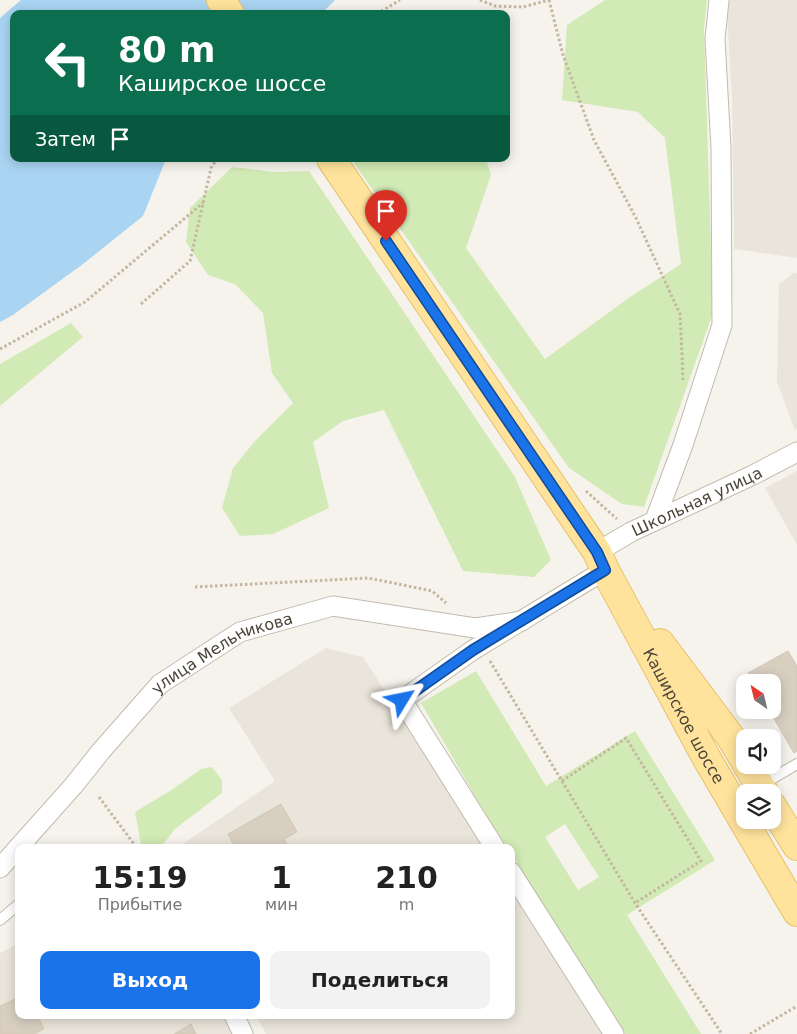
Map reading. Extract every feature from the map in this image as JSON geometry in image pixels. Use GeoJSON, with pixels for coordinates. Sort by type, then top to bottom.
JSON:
{"type":"FeatureCollection","features":[{"type":"Feature","properties":{"kind":"main road","name":"Каширское шоссе"},"geometry":{"type":"LineString","coordinates":[[333,162],[601,561],[736,746]]}},
{"type":"Feature","properties":{"kind":"main road","name":"Каширское шоссе"},"geometry":{"type":"LineString","coordinates":[[601,561],[707,759],[797,912]]}},
{"type":"Feature","properties":{"kind":"main road"},"geometry":{"type":"LineString","coordinates":[[781,820],[797,846]]}},
{"type":"Feature","properties":{"kind":"street"},"geometry":{"type":"LineString","coordinates":[[655,520],[683,445],[722,325],[721,148],[716,39],[719,0]]}},
{"type":"Feature","properties":{"kind":"street","name":"Школьная улица"},"geometry":{"type":"LineString","coordinates":[[493,844],[402,700],[473,650],[522,621],[601,561],[631,532],[753,475],[797,452]]}},
{"type":"Feature","properties":{"kind":"street","name":"улица Мельникова"},"geometry":{"type":"LineString","coordinates":[[21,844],[160,684],[240,632],[334,606],[475,628],[522,621]]}},
{"type":"Feature","properties":{"kind":"street","name":"улица Мельникова"},"geometry":{"type":"LineString","coordinates":[[0,868],[15,851]]}},
{"type":"Feature","properties":{"kind":"street"},"geometry":{"type":"LineString","coordinates":[[515,878],[614,1034]]}},
{"type":"Feature","properties":{"kind":"street"},"geometry":{"type":"LineString","coordinates":[[236,1019],[243,1034]]}},
{"type":"Feature","properties":{"kind":"lane"},"geometry":{"type":"LineString","coordinates":[[766,784],[797,764]]}},
{"type":"Feature","properties":{"kind":"lane"},"geometry":{"type":"LineString","coordinates":[[0,920],[15,907]]}},
{"type":"Feature","properties":{"kind":"path"},"geometry":{"type":"LineString","coordinates":[[384,10],[400,0]]}},
{"type":"Feature","properties":{"kind":"path"},"geometry":{"type":"LineString","coordinates":[[480,0],[495,6],[523,7],[549,0],[563,55],[594,140],[636,218],[680,314],[683,381]]}},
{"type":"Feature","properties":{"kind":"path"},"geometry":{"type":"LineString","coordinates":[[141,304],[190,261],[211,168],[214,162]]}},
{"type":"Feature","properties":{"kind":"path"},"geometry":{"type":"LineString","coordinates":[[0,349],[85,302],[203,203]]}},
{"type":"Feature","properties":{"kind":"path"},"geometry":{"type":"LineString","coordinates":[[487,657],[635,903],[722,1034]]}},
{"type":"Feature","properties":{"kind":"path"},"geometry":{"type":"LineString","coordinates":[[562,781],[626,738],[701,861],[635,903]]}},
{"type":"Feature","properties":{"kind":"path"},"geometry":{"type":"LineString","coordinates":[[99,797],[134,844]]}},
{"type":"Feature","properties":{"kind":"path"},"geometry":{"type":"LineString","coordinates":[[750,1034],[797,1006]]}},
{"type":"Feature","properties":{"kind":"shaded area"},"geometry":{"type":"Polygon","coordinates":[[[730,0],[797,0],[797,258],[734,249],[732,98],[727,14],[730,0]]]}},
{"type":"Feature","properties":{"kind":"shaded area"},"geometry":{"type":"Polygon","coordinates":[[[794,273],[797,273],[797,429],[795,430],[777,382],[779,284],[794,273]]]}},
{"type":"Feature","properties":{"kind":"shaded area"},"geometry":{"type":"Polygon","coordinates":[[[797,471],[797,545],[765,488],[797,471]]]}},
{"type":"Feature","properties":{"kind":"shaded area"},"geometry":{"type":"Polygon","coordinates":[[[326,648],[363,657],[483,844],[183,844],[275,781],[229,708],[326,648]]]}},
{"type":"Feature","properties":{"kind":"shaded area"},"geometry":{"type":"Polygon","coordinates":[[[515,895],[604,1034],[266,1034],[258,1019],[515,1019],[515,895]]]}},
{"type":"Feature","properties":{"kind":"shaded area"},"geometry":{"type":"Polygon","coordinates":[[[15,945],[15,1019],[228,1019],[236,1034],[0,1034],[0,953],[15,945]]]}},
{"type":"Feature","properties":{"kind":"green space"},"geometry":{"type":"Polygon","coordinates":[[[605,0],[707,0],[704,28],[713,313],[644,507],[622,504],[569,468],[353,162],[487,162],[491,175],[466,248],[545,359],[630,297],[681,264],[665,138],[638,112],[562,100],[567,25],[605,0]]]}},
{"type":"Feature","properties":{"kind":"green space"},"geometry":{"type":"Polygon","coordinates":[[[232,167],[274,172],[309,171],[515,477],[551,560],[534,577],[463,571],[384,410],[343,421],[313,442],[329,508],[273,534],[240,536],[222,508],[233,468],[255,441],[293,403],[272,373],[263,313],[235,284],[208,275],[186,242],[190,208],[232,167]]]}},
{"type":"Feature","properties":{"kind":"green space"},"geometry":{"type":"Polygon","coordinates":[[[71,323],[83,337],[0,406],[0,364],[71,323]]]}},
{"type":"Feature","properties":{"kind":"green space"},"geometry":{"type":"Polygon","coordinates":[[[476,671],[546,786],[635,731],[715,860],[627,915],[701,1034],[625,1034],[515,860],[515,844],[505,844],[486,815],[421,703],[476,671]],[[565,824],[545,837],[578,890],[599,877],[565,824]]]}},
{"type":"Feature","properties":{"kind":"green space"},"geometry":{"type":"Polygon","coordinates":[[[212,767],[222,780],[222,793],[175,829],[163,844],[141,844],[135,812],[201,769],[212,767]]]}},
{"type":"Feature","properties":{"kind":"water"},"geometry":{"type":"Polygon","coordinates":[[[21,0],[335,0],[325,10],[10,10],[10,162],[165,162],[143,216],[83,264],[13,315],[0,322],[0,18],[21,0]]]}},
{"type":"Feature","properties":{"kind":"building"},"geometry":{"type":"Polygon","coordinates":[[[788,651],[797,666],[797,751],[794,753],[774,719],[781,719],[781,674],[748,673],[788,651]]]}},
{"type":"Feature","properties":{"kind":"building"},"geometry":{"type":"Polygon","coordinates":[[[281,804],[297,832],[284,839],[286,844],[233,844],[228,834],[281,804]]]}},
{"type":"Feature","properties":{"kind":"building"},"geometry":{"type":"Polygon","coordinates":[[[15,999],[15,1019],[39,1019],[44,1029],[34,1034],[0,1034],[0,1006],[15,999]]]}},
{"type":"Feature","properties":{"kind":"building"},"geometry":{"type":"Polygon","coordinates":[[[191,1024],[196,1034],[174,1034],[191,1024]]]}},
{"type":"Feature","properties":{"kind":"route"},"geometry":{"type":"LineString","coordinates":[[386,241],[597,552],[605,570],[473,650],[402,700]]}}]}
